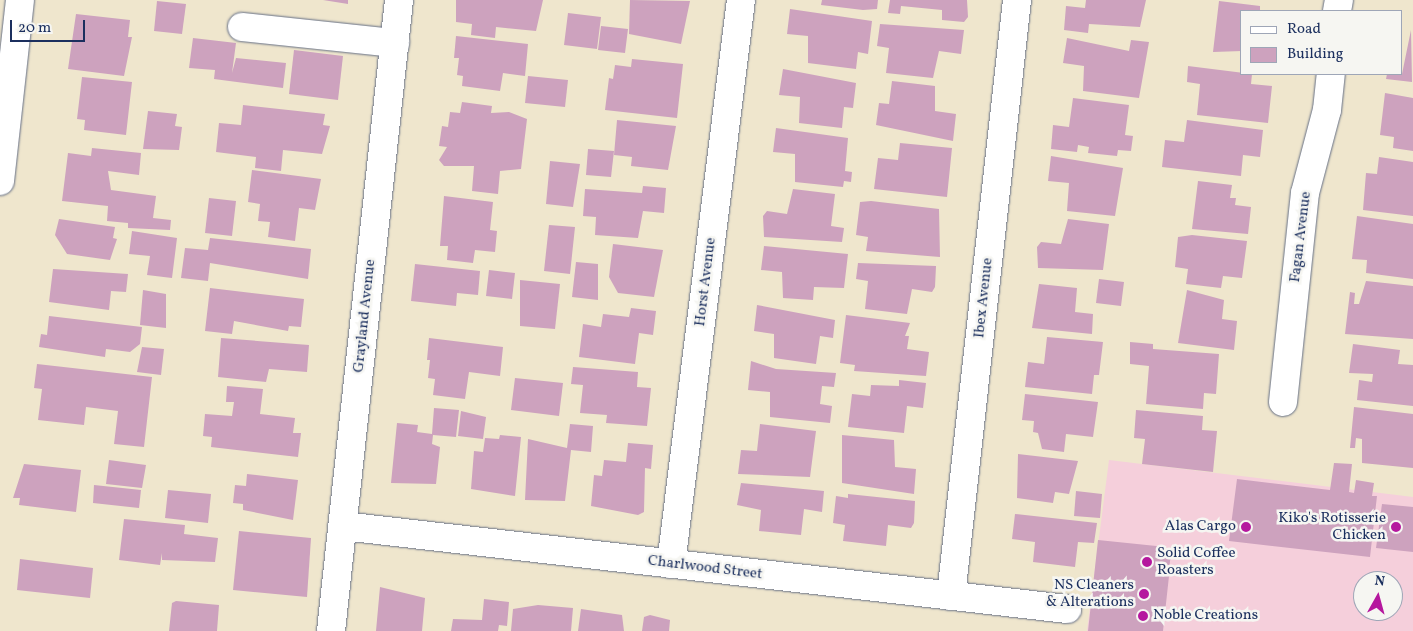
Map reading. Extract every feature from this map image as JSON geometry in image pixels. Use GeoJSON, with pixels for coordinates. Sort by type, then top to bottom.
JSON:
{"type":"FeatureCollection","features":[{"type":"Feature","properties":{"kind":"street"},"geometry":{"type":"LineString","coordinates":[[0,182],[20,0]]}},
{"type":"Feature","properties":{"kind":"street","name":"Grayland Avenue"},"geometry":{"type":"LineString","coordinates":[[331,631],[399,0]]}},
{"type":"Feature","properties":{"kind":"street","name":"Horst Avenue"},"geometry":{"type":"LineString","coordinates":[[671,564],[741,0]]}},
{"type":"Feature","properties":{"kind":"street","name":"Ibex Avenue"},"geometry":{"type":"LineString","coordinates":[[951,596],[1017,0]]}},
{"type":"Feature","properties":{"kind":"street"},"geometry":{"type":"LineString","coordinates":[[242,27],[395,43]]}},
{"type":"Feature","properties":{"kind":"street","name":"Fagan Avenue"},"geometry":{"type":"LineString","coordinates":[[1283,402],[1305,193],[1327,110],[1331,75]]}},
{"type":"Feature","properties":{"kind":"street","name":"Charlwood Street"},"geometry":{"type":"LineString","coordinates":[[343,526],[1067,609]]}},
{"type":"Feature","properties":{"kind":"shaded area"},"geometry":{"type":"Polygon","coordinates":[[[1109,460],[1413,497],[1413,631],[1087,631],[1109,460]]]}},
{"type":"Feature","properties":{"kind":"building"},"geometry":{"type":"Polygon","coordinates":[[[323,0],[348,0],[348,4],[323,0]]]}},
{"type":"Feature","properties":{"kind":"building"},"geometry":{"type":"Polygon","coordinates":[[[456,0],[543,0],[536,31],[496,27],[495,38],[471,35],[472,24],[456,22],[456,0]]]}},
{"type":"Feature","properties":{"kind":"building"},"geometry":{"type":"Polygon","coordinates":[[[630,0],[690,1],[681,44],[629,34],[630,0]]]}},
{"type":"Feature","properties":{"kind":"building"},"geometry":{"type":"Polygon","coordinates":[[[822,0],[878,0],[877,9],[863,10],[821,5],[822,0]]]}},
{"type":"Feature","properties":{"kind":"building"},"geometry":{"type":"Polygon","coordinates":[[[890,0],[967,0],[968,17],[964,22],[942,20],[942,10],[901,6],[900,14],[888,13],[890,0]]]}},
{"type":"Feature","properties":{"kind":"building"},"geometry":{"type":"Polygon","coordinates":[[[1086,0],[1146,0],[1140,27],[1089,24],[1088,33],[1064,30],[1066,6],[1085,8],[1086,0]]]}},
{"type":"Feature","properties":{"kind":"building"},"geometry":{"type":"Polygon","coordinates":[[[157,1],[186,4],[182,34],[154,31],[157,1]]]}},
{"type":"Feature","properties":{"kind":"building"},"geometry":{"type":"Polygon","coordinates":[[[1219,1],[1260,6],[1260,10],[1240,10],[1240,51],[1213,52],[1219,1]]]}},
{"type":"Feature","properties":{"kind":"building"},"geometry":{"type":"Polygon","coordinates":[[[790,9],[872,21],[868,54],[858,52],[856,69],[808,63],[808,36],[787,34],[790,9]]]}},
{"type":"Feature","properties":{"kind":"building"},"geometry":{"type":"Polygon","coordinates":[[[568,13],[601,17],[597,49],[564,45],[568,13]]]}},
{"type":"Feature","properties":{"kind":"building"},"geometry":{"type":"Polygon","coordinates":[[[76,14],[130,20],[128,37],[132,37],[124,76],[68,69],[76,14]]]}},
{"type":"Feature","properties":{"kind":"building"},"geometry":{"type":"Polygon","coordinates":[[[880,24],[964,30],[961,54],[939,51],[933,78],[886,73],[889,48],[877,46],[880,24]]]}},
{"type":"Feature","properties":{"kind":"building"},"geometry":{"type":"Polygon","coordinates":[[[601,26],[628,29],[625,53],[598,50],[601,26]]]}},
{"type":"Feature","properties":{"kind":"building"},"geometry":{"type":"Polygon","coordinates":[[[1411,30],[1412,82],[1386,79],[1387,75],[1403,75],[1411,30]]]}},
{"type":"Feature","properties":{"kind":"building"},"geometry":{"type":"Polygon","coordinates":[[[456,36],[528,44],[525,76],[503,73],[500,91],[462,86],[463,76],[457,75],[459,58],[454,58],[456,36]]]}},
{"type":"Feature","properties":{"kind":"building"},"geometry":{"type":"Polygon","coordinates":[[[193,38],[236,43],[232,73],[236,58],[286,63],[283,88],[214,79],[215,70],[189,68],[193,38]]]}},
{"type":"Feature","properties":{"kind":"building"},"geometry":{"type":"Polygon","coordinates":[[[1067,38],[1129,51],[1131,40],[1149,42],[1139,98],[1083,91],[1084,66],[1063,63],[1067,38]]]}},
{"type":"Feature","properties":{"kind":"building"},"geometry":{"type":"Polygon","coordinates":[[[294,50],[343,56],[338,100],[289,94],[294,50]]]}},
{"type":"Feature","properties":{"kind":"building"},"geometry":{"type":"Polygon","coordinates":[[[632,59],[683,64],[677,118],[605,110],[609,78],[613,79],[615,65],[631,67],[632,59]]]}},
{"type":"Feature","properties":{"kind":"building"},"geometry":{"type":"Polygon","coordinates":[[[1188,66],[1240,72],[1240,75],[1252,75],[1251,84],[1272,86],[1268,123],[1197,115],[1200,84],[1187,82],[1188,66]]]}},
{"type":"Feature","properties":{"kind":"building"},"geometry":{"type":"Polygon","coordinates":[[[783,69],[856,83],[853,108],[844,107],[842,128],[799,123],[800,97],[779,95],[783,69]]]}},
{"type":"Feature","properties":{"kind":"building"},"geometry":{"type":"Polygon","coordinates":[[[528,76],[568,80],[565,107],[525,103],[528,76]]]}},
{"type":"Feature","properties":{"kind":"building"},"geometry":{"type":"Polygon","coordinates":[[[82,77],[132,82],[126,135],[84,130],[85,120],[77,119],[82,77]]]}},
{"type":"Feature","properties":{"kind":"building"},"geometry":{"type":"Polygon","coordinates":[[[892,81],[935,86],[935,111],[956,114],[953,141],[876,125],[879,103],[889,104],[892,81]]]}},
{"type":"Feature","properties":{"kind":"building"},"geometry":{"type":"Polygon","coordinates":[[[1385,93],[1413,98],[1413,151],[1393,148],[1394,137],[1380,135],[1385,93]]]}},
{"type":"Feature","properties":{"kind":"building"},"geometry":{"type":"Polygon","coordinates":[[[1073,98],[1129,105],[1125,135],[1133,136],[1131,151],[1118,150],[1117,156],[1088,153],[1089,147],[1078,145],[1077,152],[1051,149],[1053,125],[1069,127],[1073,98]]]}},
{"type":"Feature","properties":{"kind":"building"},"geometry":{"type":"Polygon","coordinates":[[[462,102],[492,106],[491,113],[509,112],[527,119],[521,169],[500,171],[498,194],[472,191],[474,166],[444,166],[439,160],[447,147],[439,146],[442,126],[448,127],[450,112],[460,113],[462,102]]]}},
{"type":"Feature","properties":{"kind":"building"},"geometry":{"type":"Polygon","coordinates":[[[243,105],[325,114],[323,125],[330,126],[322,154],[283,150],[281,171],[255,168],[256,157],[216,152],[219,123],[241,125],[243,105]]]}},
{"type":"Feature","properties":{"kind":"building"},"geometry":{"type":"Polygon","coordinates":[[[148,111],[177,114],[175,126],[182,127],[179,150],[143,149],[148,111]]]}},
{"type":"Feature","properties":{"kind":"building"},"geometry":{"type":"Polygon","coordinates":[[[617,120],[676,126],[668,170],[631,166],[632,157],[614,155],[617,120]]]}},
{"type":"Feature","properties":{"kind":"building"},"geometry":{"type":"Polygon","coordinates":[[[1187,120],[1263,130],[1260,157],[1243,155],[1241,176],[1162,167],[1165,140],[1184,142],[1187,120]]]}},
{"type":"Feature","properties":{"kind":"building"},"geometry":{"type":"Polygon","coordinates":[[[776,128],[848,138],[845,171],[852,172],[851,182],[844,181],[843,187],[795,182],[795,154],[773,152],[776,128]]]}},
{"type":"Feature","properties":{"kind":"building"},"geometry":{"type":"Polygon","coordinates":[[[900,143],[952,148],[947,197],[874,189],[878,158],[898,160],[900,143]]]}},
{"type":"Feature","properties":{"kind":"building"},"geometry":{"type":"Polygon","coordinates":[[[92,148],[141,153],[139,175],[108,171],[111,190],[156,196],[153,218],[171,220],[170,230],[128,228],[128,223],[107,221],[108,206],[62,201],[68,153],[91,156],[92,148]]]}},
{"type":"Feature","properties":{"kind":"building"},"geometry":{"type":"Polygon","coordinates":[[[588,149],[614,151],[611,177],[586,175],[588,149]]]}},
{"type":"Feature","properties":{"kind":"building"},"geometry":{"type":"Polygon","coordinates":[[[1051,156],[1123,168],[1115,216],[1067,211],[1069,183],[1048,181],[1051,156]]]}},
{"type":"Feature","properties":{"kind":"building"},"geometry":{"type":"Polygon","coordinates":[[[1379,157],[1413,162],[1413,216],[1363,210],[1366,173],[1377,174],[1379,157]]]}},
{"type":"Feature","properties":{"kind":"building"},"geometry":{"type":"Polygon","coordinates":[[[550,161],[580,164],[573,207],[546,204],[550,161]]]}},
{"type":"Feature","properties":{"kind":"building"},"geometry":{"type":"Polygon","coordinates":[[[252,170],[321,179],[315,210],[299,208],[295,241],[268,237],[270,222],[258,221],[260,204],[248,202],[252,170]]]}},
{"type":"Feature","properties":{"kind":"building"},"geometry":{"type":"Polygon","coordinates":[[[1198,181],[1232,185],[1230,198],[1236,198],[1235,205],[1251,207],[1248,234],[1192,229],[1198,181]]]}},
{"type":"Feature","properties":{"kind":"building"},"geometry":{"type":"Polygon","coordinates":[[[643,186],[666,188],[664,213],[643,211],[638,238],[595,235],[596,217],[583,216],[585,189],[642,193],[643,186]]]}},
{"type":"Feature","properties":{"kind":"building"},"geometry":{"type":"Polygon","coordinates":[[[793,189],[835,194],[831,226],[844,228],[842,242],[764,237],[763,216],[767,211],[787,214],[793,189]]]}},
{"type":"Feature","properties":{"kind":"building"},"geometry":{"type":"Polygon","coordinates":[[[444,196],[493,202],[490,230],[497,231],[495,252],[475,250],[473,263],[447,260],[448,246],[440,246],[444,196]]]}},
{"type":"Feature","properties":{"kind":"building"},"geometry":{"type":"Polygon","coordinates":[[[209,198],[236,201],[232,236],[205,233],[209,198]]]}},
{"type":"Feature","properties":{"kind":"building"},"geometry":{"type":"Polygon","coordinates":[[[871,201],[939,209],[940,257],[866,251],[868,237],[856,235],[860,202],[871,201]]]}},
{"type":"Feature","properties":{"kind":"building"},"geometry":{"type":"Polygon","coordinates":[[[1357,216],[1413,224],[1413,279],[1366,273],[1367,260],[1352,259],[1357,216]]]}},
{"type":"Feature","properties":{"kind":"building"},"geometry":{"type":"Polygon","coordinates":[[[59,219],[115,227],[113,238],[117,239],[110,260],[67,254],[55,235],[59,219]]]}},
{"type":"Feature","properties":{"kind":"building"},"geometry":{"type":"Polygon","coordinates":[[[1068,219],[1109,224],[1103,270],[1038,268],[1037,247],[1041,242],[1061,244],[1068,219]]]}},
{"type":"Feature","properties":{"kind":"building"},"geometry":{"type":"Polygon","coordinates":[[[549,225],[575,227],[570,274],[544,271],[549,225]]]}},
{"type":"Feature","properties":{"kind":"building"},"geometry":{"type":"Polygon","coordinates":[[[132,231],[177,238],[172,278],[147,275],[150,256],[129,254],[132,231]]]}},
{"type":"Feature","properties":{"kind":"building"},"geometry":{"type":"Polygon","coordinates":[[[1192,235],[1247,241],[1242,278],[1223,276],[1221,288],[1186,284],[1188,269],[1175,267],[1178,237],[1192,235]]]}},
{"type":"Feature","properties":{"kind":"building"},"geometry":{"type":"Polygon","coordinates":[[[210,238],[311,249],[308,279],[210,263],[208,281],[181,278],[185,248],[208,250],[210,238]]]}},
{"type":"Feature","properties":{"kind":"building"},"geometry":{"type":"Polygon","coordinates":[[[613,244],[663,250],[654,297],[618,293],[609,277],[613,244]]]}},
{"type":"Feature","properties":{"kind":"building"},"geometry":{"type":"Polygon","coordinates":[[[764,246],[848,254],[844,288],[814,287],[813,300],[783,298],[782,272],[761,270],[764,246]]]}},
{"type":"Feature","properties":{"kind":"building"},"geometry":{"type":"Polygon","coordinates":[[[576,262],[598,264],[598,300],[572,297],[576,262]]]}},
{"type":"Feature","properties":{"kind":"building"},"geometry":{"type":"Polygon","coordinates":[[[858,263],[936,266],[935,287],[932,292],[912,289],[907,314],[865,309],[868,281],[856,279],[858,263]]]}},
{"type":"Feature","properties":{"kind":"building"},"geometry":{"type":"Polygon","coordinates":[[[415,264],[480,271],[478,295],[457,293],[456,306],[411,301],[415,264]]]}},
{"type":"Feature","properties":{"kind":"building"},"geometry":{"type":"Polygon","coordinates":[[[53,269],[128,274],[126,292],[111,291],[109,310],[49,302],[53,269]]]}},
{"type":"Feature","properties":{"kind":"building"},"geometry":{"type":"Polygon","coordinates":[[[489,270],[515,273],[512,299],[486,296],[489,270]]]}},
{"type":"Feature","properties":{"kind":"building"},"geometry":{"type":"Polygon","coordinates":[[[1099,279],[1124,282],[1121,306],[1096,303],[1099,279]]]}},
{"type":"Feature","properties":{"kind":"building"},"geometry":{"type":"Polygon","coordinates":[[[520,280],[560,284],[555,329],[520,326],[520,280]]]}},
{"type":"Feature","properties":{"kind":"building"},"geometry":{"type":"Polygon","coordinates":[[[1366,281],[1413,286],[1413,339],[1345,334],[1350,292],[1355,293],[1354,304],[1359,304],[1366,281]]]}},
{"type":"Feature","properties":{"kind":"building"},"geometry":{"type":"Polygon","coordinates":[[[1039,284],[1077,288],[1075,312],[1093,314],[1092,334],[1032,328],[1039,284]]]}},
{"type":"Feature","properties":{"kind":"building"},"geometry":{"type":"Polygon","coordinates":[[[210,288],[304,299],[301,327],[289,326],[288,331],[234,321],[232,334],[205,331],[210,288]]]}},
{"type":"Feature","properties":{"kind":"building"},"geometry":{"type":"Polygon","coordinates":[[[143,290],[166,294],[166,328],[140,325],[143,290]]]}},
{"type":"Feature","properties":{"kind":"building"},"geometry":{"type":"Polygon","coordinates":[[[1187,290],[1224,300],[1222,319],[1237,321],[1234,350],[1178,343],[1187,290]]]}},
{"type":"Feature","properties":{"kind":"building"},"geometry":{"type":"Polygon","coordinates":[[[757,305],[835,320],[833,338],[820,336],[816,364],[774,358],[774,334],[754,331],[757,305]]]}},
{"type":"Feature","properties":{"kind":"building"},"geometry":{"type":"Polygon","coordinates":[[[631,308],[656,311],[653,335],[639,333],[635,364],[579,357],[583,324],[601,327],[603,314],[629,317],[631,308]]]}},
{"type":"Feature","properties":{"kind":"building"},"geometry":{"type":"Polygon","coordinates":[[[846,315],[910,323],[905,336],[909,336],[907,349],[929,352],[926,376],[854,371],[855,365],[840,363],[846,315]]]}},
{"type":"Feature","properties":{"kind":"building"},"geometry":{"type":"Polygon","coordinates":[[[49,316],[142,327],[140,344],[130,352],[106,349],[105,357],[39,347],[41,334],[47,335],[49,316]]]}},
{"type":"Feature","properties":{"kind":"building"},"geometry":{"type":"Polygon","coordinates":[[[1047,337],[1103,342],[1099,375],[1094,375],[1092,394],[1025,387],[1028,362],[1044,364],[1047,337]]]}},
{"type":"Feature","properties":{"kind":"building"},"geometry":{"type":"Polygon","coordinates":[[[221,338],[309,345],[307,372],[269,369],[266,382],[218,377],[221,338]]]}},
{"type":"Feature","properties":{"kind":"building"},"geometry":{"type":"Polygon","coordinates":[[[429,338],[503,347],[500,376],[469,372],[465,399],[433,395],[435,379],[428,378],[430,360],[427,360],[429,338]]]}},
{"type":"Feature","properties":{"kind":"building"},"geometry":{"type":"Polygon","coordinates":[[[1130,342],[1153,344],[1153,349],[1219,354],[1216,394],[1204,393],[1203,409],[1146,404],[1149,366],[1130,364],[1130,342]]]}},
{"type":"Feature","properties":{"kind":"building"},"geometry":{"type":"Polygon","coordinates":[[[1353,344],[1400,350],[1398,364],[1413,365],[1413,406],[1357,400],[1359,380],[1372,382],[1373,374],[1349,373],[1353,344]]]}},
{"type":"Feature","properties":{"kind":"building"},"geometry":{"type":"Polygon","coordinates":[[[142,347],[164,349],[161,375],[137,372],[142,347]]]}},
{"type":"Feature","properties":{"kind":"building"},"geometry":{"type":"Polygon","coordinates":[[[751,361],[776,369],[836,373],[834,387],[822,386],[820,404],[832,406],[830,423],[770,417],[770,392],[748,390],[751,361]]]}},
{"type":"Feature","properties":{"kind":"building"},"geometry":{"type":"Polygon","coordinates":[[[37,364],[152,377],[144,447],[114,444],[118,411],[86,407],[84,425],[38,420],[42,389],[34,388],[37,364]]]}},
{"type":"Feature","properties":{"kind":"building"},"geometry":{"type":"Polygon","coordinates":[[[573,367],[638,372],[637,387],[651,388],[647,426],[606,423],[607,415],[580,413],[583,385],[571,384],[573,367]]]}},
{"type":"Feature","properties":{"kind":"building"},"geometry":{"type":"Polygon","coordinates":[[[515,378],[563,383],[559,416],[511,410],[515,378]]]}},
{"type":"Feature","properties":{"kind":"building"},"geometry":{"type":"Polygon","coordinates":[[[899,380],[926,383],[923,408],[907,406],[904,433],[848,427],[852,394],[870,396],[871,385],[899,386],[899,380]]]}},
{"type":"Feature","properties":{"kind":"building"},"geometry":{"type":"Polygon","coordinates":[[[227,386],[263,389],[260,414],[295,418],[293,433],[301,433],[298,457],[211,447],[212,437],[203,436],[205,414],[232,416],[234,402],[226,402],[227,386]]]}},
{"type":"Feature","properties":{"kind":"building"},"geometry":{"type":"Polygon","coordinates":[[[1025,394],[1098,402],[1093,437],[1066,434],[1064,452],[1042,449],[1038,433],[1033,432],[1034,421],[1022,420],[1025,394]]]}},
{"type":"Feature","properties":{"kind":"building"},"geometry":{"type":"Polygon","coordinates":[[[1354,407],[1413,414],[1413,468],[1362,463],[1362,439],[1356,438],[1355,448],[1350,448],[1354,407]]]}},
{"type":"Feature","properties":{"kind":"building"},"geometry":{"type":"Polygon","coordinates":[[[434,408],[459,410],[456,437],[433,435],[432,444],[440,447],[436,484],[391,483],[397,423],[418,425],[417,432],[432,434],[434,408]]]}},
{"type":"Feature","properties":{"kind":"building"},"geometry":{"type":"Polygon","coordinates":[[[1136,410],[1203,416],[1202,430],[1217,431],[1213,472],[1142,464],[1145,439],[1134,438],[1136,410]]]}},
{"type":"Feature","properties":{"kind":"building"},"geometry":{"type":"Polygon","coordinates":[[[461,411],[486,417],[483,439],[458,436],[461,411]]]}},
{"type":"Feature","properties":{"kind":"building"},"geometry":{"type":"Polygon","coordinates":[[[570,424],[593,426],[591,452],[571,450],[565,501],[525,500],[528,439],[567,448],[570,424]]]}},
{"type":"Feature","properties":{"kind":"building"},"geometry":{"type":"Polygon","coordinates":[[[760,424],[816,431],[810,477],[738,474],[741,450],[757,451],[760,424]]]}},
{"type":"Feature","properties":{"kind":"building"},"geometry":{"type":"Polygon","coordinates":[[[500,435],[521,437],[515,496],[471,489],[474,451],[483,452],[485,438],[499,439],[500,435]]]}},
{"type":"Feature","properties":{"kind":"building"},"geometry":{"type":"Polygon","coordinates":[[[842,435],[894,440],[895,467],[916,469],[914,494],[842,483],[842,435]]]}},
{"type":"Feature","properties":{"kind":"building"},"geometry":{"type":"Polygon","coordinates":[[[628,443],[653,445],[651,469],[645,468],[644,512],[638,515],[591,506],[594,475],[602,476],[604,460],[626,462],[628,443]]]}},
{"type":"Feature","properties":{"kind":"building"},"geometry":{"type":"Polygon","coordinates":[[[1018,454],[1078,461],[1069,494],[1055,492],[1053,503],[1017,498],[1018,454]]]}},
{"type":"Feature","properties":{"kind":"building"},"geometry":{"type":"Polygon","coordinates":[[[109,460],[146,465],[142,488],[106,484],[109,460]]]}},
{"type":"Feature","properties":{"kind":"building"},"geometry":{"type":"Polygon","coordinates":[[[1334,463],[1352,464],[1349,492],[1354,493],[1356,480],[1374,483],[1372,496],[1377,496],[1370,557],[1229,541],[1237,479],[1330,490],[1334,463]]]}},
{"type":"Feature","properties":{"kind":"building"},"geometry":{"type":"Polygon","coordinates":[[[24,464],[81,470],[76,512],[19,505],[20,498],[13,498],[24,464]]]}},
{"type":"Feature","properties":{"kind":"building"},"geometry":{"type":"Polygon","coordinates":[[[247,474],[298,480],[293,520],[243,510],[243,504],[233,503],[235,485],[246,486],[247,474]]]}},
{"type":"Feature","properties":{"kind":"building"},"geometry":{"type":"Polygon","coordinates":[[[741,483],[824,491],[822,512],[804,509],[801,535],[759,531],[761,510],[737,505],[741,483]]]}},
{"type":"Feature","properties":{"kind":"building"},"geometry":{"type":"Polygon","coordinates":[[[94,485],[141,490],[139,508],[93,503],[94,485]]]}},
{"type":"Feature","properties":{"kind":"building"},"geometry":{"type":"Polygon","coordinates":[[[168,490],[211,494],[208,523],[165,518],[168,490]]]}},
{"type":"Feature","properties":{"kind":"building"},"geometry":{"type":"Polygon","coordinates":[[[1076,491],[1102,494],[1100,518],[1074,516],[1076,491]]]}},
{"type":"Feature","properties":{"kind":"building"},"geometry":{"type":"Polygon","coordinates":[[[848,494],[915,501],[914,523],[911,528],[888,525],[886,546],[843,541],[845,525],[833,523],[836,496],[848,498],[848,494]]]}},
{"type":"Feature","properties":{"kind":"building","name":"Kiko's Rotisserie Chicken"},"geometry":{"type":"Polygon","coordinates":[[[1382,504],[1413,507],[1413,552],[1376,548],[1382,504]]]}},
{"type":"Feature","properties":{"kind":"building"},"geometry":{"type":"Polygon","coordinates":[[[1015,514],[1097,523],[1094,543],[1078,542],[1075,567],[1033,562],[1035,542],[1012,539],[1015,514]]]}},
{"type":"Feature","properties":{"kind":"building"},"geometry":{"type":"Polygon","coordinates":[[[124,519],[185,525],[184,534],[218,538],[215,562],[162,560],[162,553],[160,565],[119,560],[124,519]]]}},
{"type":"Feature","properties":{"kind":"building"},"geometry":{"type":"Polygon","coordinates":[[[239,531],[311,538],[307,597],[233,590],[239,531]]]}},
{"type":"Feature","properties":{"kind":"building"},"geometry":{"type":"Polygon","coordinates":[[[1098,540],[1166,547],[1165,552],[1171,553],[1169,570],[1164,570],[1164,575],[1169,576],[1163,631],[1088,631],[1098,540]]]}},
{"type":"Feature","properties":{"kind":"building"},"geometry":{"type":"Polygon","coordinates":[[[20,559],[93,568],[90,598],[17,590],[20,559]]]}},
{"type":"Feature","properties":{"kind":"building"},"geometry":{"type":"Polygon","coordinates":[[[380,587],[425,598],[422,631],[376,631],[380,587]]]}},
{"type":"Feature","properties":{"kind":"building"},"geometry":{"type":"Polygon","coordinates":[[[484,599],[509,602],[507,626],[499,625],[498,631],[451,631],[453,619],[482,620],[484,599]]]}},
{"type":"Feature","properties":{"kind":"building"},"geometry":{"type":"Polygon","coordinates":[[[176,601],[219,605],[217,631],[169,631],[172,603],[176,601]]]}},
{"type":"Feature","properties":{"kind":"building"},"geometry":{"type":"Polygon","coordinates":[[[538,605],[573,608],[571,631],[511,631],[513,609],[538,605]]]}},
{"type":"Feature","properties":{"kind":"building"},"geometry":{"type":"Polygon","coordinates":[[[581,609],[622,615],[624,631],[578,631],[581,609]]]}},
{"type":"Feature","properties":{"kind":"building"},"geometry":{"type":"Polygon","coordinates":[[[650,615],[670,620],[669,631],[642,631],[644,617],[650,615]]]}},
{"type":"Feature","properties":{"kind":"place","name":"Alas Cargo"},"geometry":{"type":"Point","coordinates":[1246,527]}},
{"type":"Feature","properties":{"kind":"place","name":"Kiko's Rotisserie Chicken"},"geometry":{"type":"Point","coordinates":[1396,527]}},
{"type":"Feature","properties":{"kind":"place","name":"Solid Coffee Roasters"},"geometry":{"type":"Point","coordinates":[1147,562]}},
{"type":"Feature","properties":{"kind":"place","name":"NS Cleaners & Alterations"},"geometry":{"type":"Point","coordinates":[1144,594]}},
{"type":"Feature","properties":{"kind":"place","name":"Noble Creations"},"geometry":{"type":"Point","coordinates":[1143,616]}}]}
